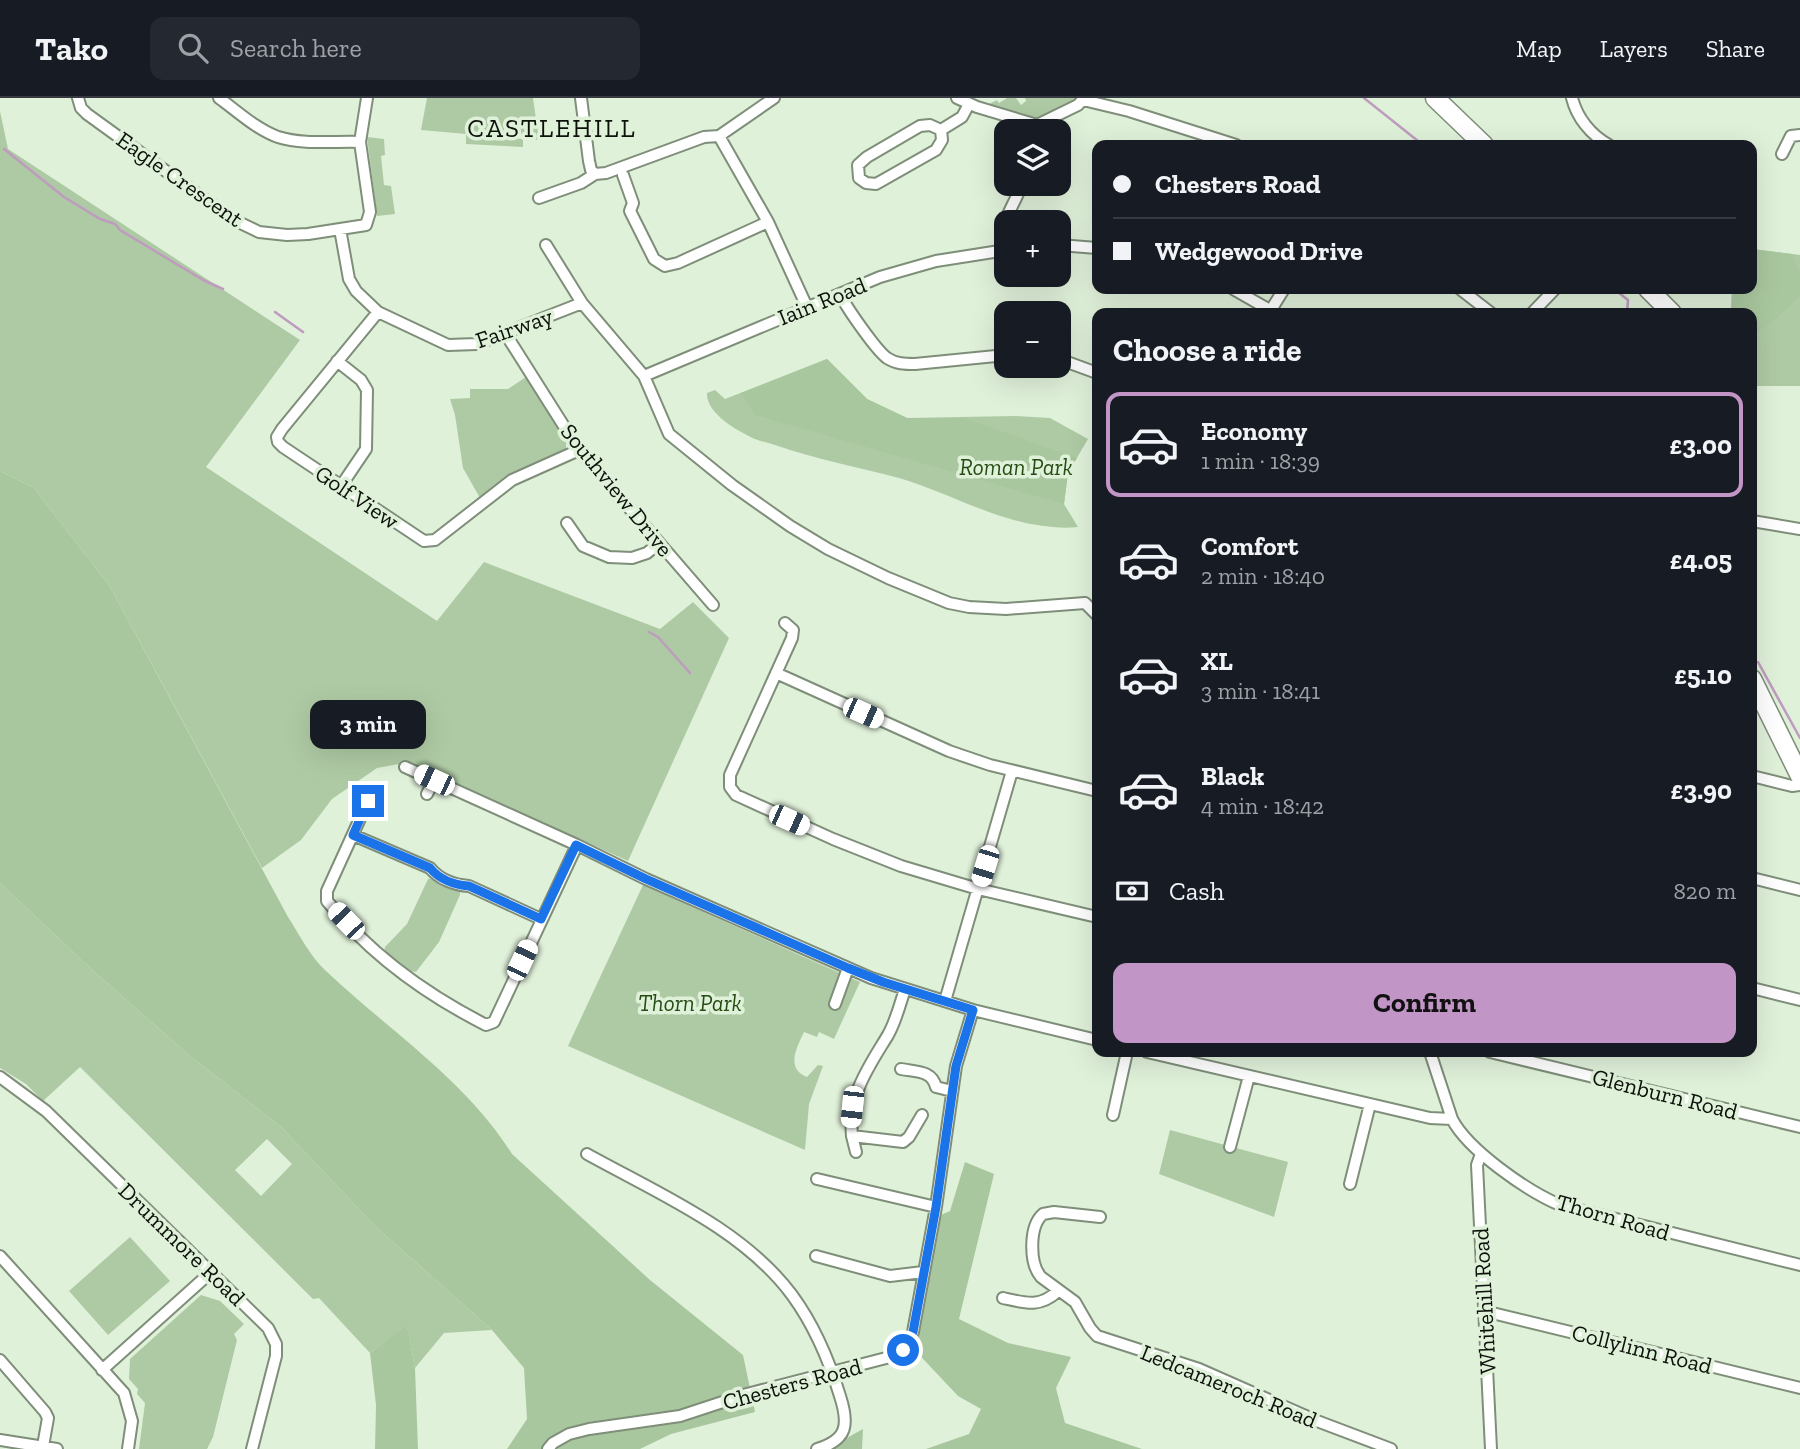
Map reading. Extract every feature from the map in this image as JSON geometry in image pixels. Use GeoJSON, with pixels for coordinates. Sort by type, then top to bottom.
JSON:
{"type":"FeatureCollection","features":[{"type":"Feature","properties":{"kind":"main road"},"geometry":{"type":"LineString","coordinates":[[1435,98],[1479,140]]}},
{"type":"Feature","properties":{"kind":"main road"},"geometry":{"type":"LineString","coordinates":[[1653,294],[1667,308]]}},
{"type":"Feature","properties":{"kind":"main road"},"geometry":{"type":"LineString","coordinates":[[1757,688],[1791,746],[1800,776]]}},
{"type":"Feature","properties":{"kind":"street","name":"Eagle Crescent"},"geometry":{"type":"LineString","coordinates":[[78,98],[81,108],[87,114],[245,226],[259,232],[287,235],[366,225],[370,212],[360,142]]}},
{"type":"Feature","properties":{"kind":"street"},"geometry":{"type":"LineString","coordinates":[[219,98],[262,129],[279,137],[292,140],[360,142],[367,98]]}},
{"type":"Feature","properties":{"kind":"street"},"geometry":{"type":"LineString","coordinates":[[581,98],[589,161],[595,174]]}},
{"type":"Feature","properties":{"kind":"street"},"geometry":{"type":"LineString","coordinates":[[539,198],[581,183],[595,174],[606,173],[710,135],[719,136],[774,98]]}},
{"type":"Feature","properties":{"kind":"street"},"geometry":{"type":"LineString","coordinates":[[957,98],[1011,119]]}},
{"type":"Feature","properties":{"kind":"street"},"geometry":{"type":"LineString","coordinates":[[1572,98],[1579,116],[1603,140]]}},
{"type":"Feature","properties":{"kind":"street"},"geometry":{"type":"LineString","coordinates":[[1053,119],[1084,99],[1220,140]]}},
{"type":"Feature","properties":{"kind":"street"},"geometry":{"type":"LineString","coordinates":[[941,130],[962,117],[973,106]]}},
{"type":"Feature","properties":{"kind":"street"},"geometry":{"type":"LineString","coordinates":[[930,125],[941,130],[942,140],[936,150],[881,182],[871,184],[859,178],[857,170],[860,162],[877,151],[920,126],[930,125]]}},
{"type":"Feature","properties":{"kind":"street"},"geometry":{"type":"LineString","coordinates":[[1781,128],[1795,135],[1782,154]]}},
{"type":"Feature","properties":{"kind":"street"},"geometry":{"type":"LineString","coordinates":[[719,136],[768,222],[807,307]]}},
{"type":"Feature","properties":{"kind":"street"},"geometry":{"type":"LineString","coordinates":[[623,175],[633,203],[630,211],[654,259],[665,266],[678,263],[768,222]]}},
{"type":"Feature","properties":{"kind":"street","name":"Fairway"},"geometry":{"type":"LineString","coordinates":[[340,229],[349,279],[356,291],[378,312],[448,345],[477,344],[582,303]]}},
{"type":"Feature","properties":{"kind":"street"},"geometry":{"type":"LineString","coordinates":[[546,245],[582,303],[644,376],[669,434],[763,508],[828,548],[918,592],[949,603],[1006,609],[1085,603],[1092,608]]}},
{"type":"Feature","properties":{"kind":"street"},"geometry":{"type":"LineString","coordinates":[[1071,247],[1092,248]]}},
{"type":"Feature","properties":{"kind":"street","name":"Iain Road"},"geometry":{"type":"LineString","coordinates":[[644,376],[880,277],[918,265],[994,252]]}},
{"type":"Feature","properties":{"kind":"street"},"geometry":{"type":"LineString","coordinates":[[840,294],[876,345],[891,360],[915,364],[994,356]]}},
{"type":"Feature","properties":{"kind":"street"},"geometry":{"type":"LineString","coordinates":[[1241,294],[1265,308]]}},
{"type":"Feature","properties":{"kind":"street"},"geometry":{"type":"LineString","coordinates":[[1466,294],[1485,308]]}},
{"type":"Feature","properties":{"kind":"street"},"geometry":{"type":"LineString","coordinates":[[1537,308],[1550,294]]}},
{"type":"Feature","properties":{"kind":"street","name":"Golf View"},"geometry":{"type":"LineString","coordinates":[[378,312],[303,401],[277,437],[283,447],[424,541],[435,540],[512,480],[579,450]]}},
{"type":"Feature","properties":{"kind":"street","name":"Southview Drive"},"geometry":{"type":"LineString","coordinates":[[505,333],[579,450],[713,605]]}},
{"type":"Feature","properties":{"kind":"street"},"geometry":{"type":"LineString","coordinates":[[337,361],[361,380],[367,390],[366,449],[341,486]]}},
{"type":"Feature","properties":{"kind":"street"},"geometry":{"type":"LineString","coordinates":[[1071,363],[1092,371]]}},
{"type":"Feature","properties":{"kind":"street"},"geometry":{"type":"LineString","coordinates":[[1757,522],[1800,530]]}},
{"type":"Feature","properties":{"kind":"street"},"geometry":{"type":"LineString","coordinates":[[567,523],[583,545],[609,557],[632,558],[647,553],[659,543]]}},
{"type":"Feature","properties":{"kind":"street"},"geometry":{"type":"LineString","coordinates":[[785,623],[793,634],[730,775],[730,787],[736,795],[901,866],[978,889],[1092,917]]}},
{"type":"Feature","properties":{"kind":"street"},"geometry":{"type":"LineString","coordinates":[[776,674],[949,751],[1012,771],[1092,790]]}},
{"type":"Feature","properties":{"kind":"street"},"geometry":{"type":"LineString","coordinates":[[405,767],[636,875],[848,968],[973,1010],[1092,1039]]}},
{"type":"Feature","properties":{"kind":"street"},"geometry":{"type":"LineString","coordinates":[[944,1001],[1012,771]]}},
{"type":"Feature","properties":{"kind":"street"},"geometry":{"type":"LineString","coordinates":[[1757,777],[1793,786],[1800,785]]}},
{"type":"Feature","properties":{"kind":"street"},"geometry":{"type":"LineString","coordinates":[[427,793],[434,780]]}},
{"type":"Feature","properties":{"kind":"street"},"geometry":{"type":"LineString","coordinates":[[368,801],[327,891],[327,901],[376,952],[448,1005],[486,1025],[495,1022],[576,845]]}},
{"type":"Feature","properties":{"kind":"street"},"geometry":{"type":"LineString","coordinates":[[353,835],[430,868],[435,875],[458,885],[469,886],[541,919]]}},
{"type":"Feature","properties":{"kind":"street"},"geometry":{"type":"LineString","coordinates":[[1757,878],[1800,890]]}},
{"type":"Feature","properties":{"kind":"street"},"geometry":{"type":"LineString","coordinates":[[835,1004],[848,968]]}},
{"type":"Feature","properties":{"kind":"street"},"geometry":{"type":"LineString","coordinates":[[856,1152],[851,1123],[855,1094],[865,1070],[892,1027],[905,989]]}},
{"type":"Feature","properties":{"kind":"street"},"geometry":{"type":"LineString","coordinates":[[1757,989],[1800,1000]]}},
{"type":"Feature","properties":{"kind":"street","name":"Chesters Road"},"geometry":{"type":"LineString","coordinates":[[548,1449],[569,1434],[680,1416],[747,1394],[890,1357],[903,1350],[913,1332],[936,1207],[956,1066],[973,1010]]}},
{"type":"Feature","properties":{"kind":"street"},"geometry":{"type":"LineString","coordinates":[[1113,1115],[1126,1057]]}},
{"type":"Feature","properties":{"kind":"street"},"geometry":{"type":"LineString","coordinates":[[1168,1057],[1430,1118],[1452,1119],[1432,1057]]}},
{"type":"Feature","properties":{"kind":"street","name":"Glenburn Road"},"geometry":{"type":"LineString","coordinates":[[1511,1057],[1800,1127]]}},
{"type":"Feature","properties":{"kind":"street"},"geometry":{"type":"LineString","coordinates":[[901,1069],[927,1073],[934,1078],[934,1090],[953,1091]]}},
{"type":"Feature","properties":{"kind":"street"},"geometry":{"type":"LineString","coordinates":[[1230,1147],[1249,1076]]}},
{"type":"Feature","properties":{"kind":"street","name":"Drummore Road"},"geometry":{"type":"LineString","coordinates":[[0,1077],[46,1111],[268,1328],[276,1345],[276,1356],[252,1449]]}},
{"type":"Feature","properties":{"kind":"street"},"geometry":{"type":"LineString","coordinates":[[1350,1184],[1370,1104]]}},
{"type":"Feature","properties":{"kind":"street"},"geometry":{"type":"LineString","coordinates":[[852,1136],[903,1142],[922,1115]]}},
{"type":"Feature","properties":{"kind":"street","name":"Thorn Road"},"geometry":{"type":"LineString","coordinates":[[1452,1119],[1460,1132],[1481,1154],[1560,1205],[1800,1265]]}},
{"type":"Feature","properties":{"kind":"street"},"geometry":{"type":"LineString","coordinates":[[587,1154],[700,1217],[756,1258],[792,1294],[822,1345],[845,1409],[845,1429],[838,1440],[817,1449]]}},
{"type":"Feature","properties":{"kind":"street","name":"Whitehill Road"},"geometry":{"type":"LineString","coordinates":[[1481,1154],[1477,1165],[1491,1449]]}},
{"type":"Feature","properties":{"kind":"street"},"geometry":{"type":"LineString","coordinates":[[817,1179],[936,1207]]}},
{"type":"Feature","properties":{"kind":"street"},"geometry":{"type":"LineString","coordinates":[[1003,1298],[1035,1304],[1058,1291],[1041,1277],[1033,1265],[1037,1221],[1043,1214],[1054,1212],[1100,1217]]}},
{"type":"Feature","properties":{"kind":"street"},"geometry":{"type":"LineString","coordinates":[[816,1255],[849,1258],[855,1268],[890,1276],[923,1272]]}},
{"type":"Feature","properties":{"kind":"street"},"geometry":{"type":"LineString","coordinates":[[0,1256],[124,1392],[131,1409],[132,1429],[128,1449]]}},
{"type":"Feature","properties":{"kind":"street"},"geometry":{"type":"LineString","coordinates":[[102,1370],[210,1273]]}},
{"type":"Feature","properties":{"kind":"street","name":"Ledcameroch Road"},"geometry":{"type":"LineString","coordinates":[[1058,1291],[1075,1302],[1097,1336],[1199,1369],[1378,1447],[1391,1449]]}},
{"type":"Feature","properties":{"kind":"street","name":"Collylinn Road"},"geometry":{"type":"LineString","coordinates":[[1484,1311],[1800,1388]]}},
{"type":"Feature","properties":{"kind":"street"},"geometry":{"type":"LineString","coordinates":[[0,1360],[45,1412],[48,1418],[43,1446]]}},
{"type":"Feature","properties":{"kind":"street"},"geometry":{"type":"LineString","coordinates":[[7,1444],[57,1449]]}},
{"type":"Feature","properties":{"kind":"green space"},"geometry":{"type":"Polygon","coordinates":[[[427,98],[533,98],[539,140],[528,139],[528,135],[513,134],[512,138],[523,139],[523,147],[466,144],[466,134],[421,130],[427,98]]]}},
{"type":"Feature","properties":{"kind":"green space"},"geometry":{"type":"Polygon","coordinates":[[[1007,98],[1016,98],[1021,105],[1026,101],[1025,98],[1079,98],[1042,119],[1027,119],[985,106],[997,100],[999,103],[1007,98]]]}},
{"type":"Feature","properties":{"kind":"green space"},"geometry":{"type":"Polygon","coordinates":[[[0,111],[8,149],[300,340],[206,467],[437,621],[484,562],[660,629],[693,602],[729,638],[628,861],[410,762],[377,768],[332,799],[301,840],[262,868],[109,585],[34,488],[0,471],[0,111]]]}},
{"type":"Feature","properties":{"kind":"green space"},"geometry":{"type":"Polygon","coordinates":[[[367,137],[384,139],[385,155],[381,156],[384,185],[391,186],[395,214],[377,216],[367,137]]]}},
{"type":"Feature","properties":{"kind":"green space"},"geometry":{"type":"Polygon","coordinates":[[[1757,250],[1800,255],[1800,386],[1757,386],[1757,308],[1731,308],[1732,294],[1757,294],[1757,250]]]}},
{"type":"Feature","properties":{"kind":"green space"},"geometry":{"type":"Polygon","coordinates":[[[1757,250],[1792,254],[1800,273],[1800,296],[1779,316],[1757,332],[1757,308],[1731,308],[1732,294],[1757,294],[1757,250]]]}},
{"type":"Feature","properties":{"kind":"green space","name":"Roman Park"},"geometry":{"type":"Polygon","coordinates":[[[827,359],[867,399],[907,418],[1050,418],[1088,439],[1068,473],[1064,504],[1078,527],[1055,527],[1009,519],[899,478],[805,455],[756,439],[720,418],[708,400],[707,393],[715,390],[725,399],[827,359]]]}},
{"type":"Feature","properties":{"kind":"green space"},"geometry":{"type":"Polygon","coordinates":[[[827,359],[867,399],[907,418],[965,418],[1077,458],[1068,473],[1064,504],[755,415],[741,393],[827,359]]]}},
{"type":"Feature","properties":{"kind":"green space"},"geometry":{"type":"Polygon","coordinates":[[[526,377],[566,438],[566,450],[513,472],[480,498],[463,468],[450,399],[470,398],[470,389],[508,389],[526,377]]]}},
{"type":"Feature","properties":{"kind":"green space"},"geometry":{"type":"Polygon","coordinates":[[[0,471],[34,488],[109,585],[288,917],[314,958],[449,1079],[493,1127],[512,1154],[650,1280],[743,1355],[755,1412],[671,1434],[640,1449],[507,1449],[527,1419],[524,1368],[492,1330],[376,1227],[281,1127],[190,1056],[90,968],[0,883],[0,471]]]}},
{"type":"Feature","properties":{"kind":"green space"},"geometry":{"type":"Polygon","coordinates":[[[432,878],[460,891],[460,895],[439,942],[416,972],[384,952],[385,947],[407,924],[428,879],[432,878]]]}},
{"type":"Feature","properties":{"kind":"green space"},"geometry":{"type":"Polygon","coordinates":[[[0,883],[90,968],[190,1056],[281,1127],[376,1227],[492,1330],[444,1333],[415,1368],[407,1326],[370,1353],[319,1298],[313,1299],[80,1067],[43,1101],[26,1084],[0,1068],[0,883]],[[267,1139],[235,1170],[261,1196],[292,1164],[267,1139]]]}},
{"type":"Feature","properties":{"kind":"green space","name":"Thorn Park"},"geometry":{"type":"Polygon","coordinates":[[[643,885],[860,982],[834,1039],[819,1032],[817,1037],[804,1032],[796,1051],[796,1069],[807,1077],[818,1065],[823,1066],[809,1104],[805,1150],[568,1046],[643,885]]]}},
{"type":"Feature","properties":{"kind":"green space"},"geometry":{"type":"Polygon","coordinates":[[[1170,1130],[1288,1162],[1274,1217],[1159,1174],[1170,1130]]]}},
{"type":"Feature","properties":{"kind":"green space"},"geometry":{"type":"Polygon","coordinates":[[[965,1162],[994,1174],[959,1319],[1008,1343],[1071,1357],[1056,1388],[1065,1423],[1142,1449],[926,1449],[969,1434],[981,1409],[958,1396],[910,1345],[934,1218],[950,1211],[965,1162]]]}},
{"type":"Feature","properties":{"kind":"green space"},"geometry":{"type":"Polygon","coordinates":[[[130,1237],[170,1281],[108,1335],[69,1291],[130,1237]]]}},
{"type":"Feature","properties":{"kind":"green space"},"geometry":{"type":"Polygon","coordinates":[[[201,1295],[220,1301],[244,1324],[234,1334],[237,1340],[213,1437],[207,1449],[139,1449],[145,1403],[129,1379],[130,1359],[201,1295]]]}},
{"type":"Feature","properties":{"kind":"green space"},"geometry":{"type":"Polygon","coordinates":[[[407,1325],[415,1368],[418,1449],[375,1449],[376,1405],[370,1353],[407,1325]]]}},
{"type":"Feature","properties":{"kind":"green space"},"geometry":{"type":"Polygon","coordinates":[[[863,1429],[862,1449],[821,1449],[836,1444],[863,1429]]]}},
{"type":"Feature","properties":{"kind":"waterway"},"geometry":{"type":"LineString","coordinates":[[1364,98],[1417,140]]}},
{"type":"Feature","properties":{"kind":"waterway"},"geometry":{"type":"LineString","coordinates":[[4,149],[64,197],[100,219],[115,224],[120,230],[203,280],[223,289]]}},
{"type":"Feature","properties":{"kind":"waterway"},"geometry":{"type":"LineString","coordinates":[[1620,294],[1628,300],[1627,308]]}},
{"type":"Feature","properties":{"kind":"waterway"},"geometry":{"type":"LineString","coordinates":[[275,312],[303,332]]}},
{"type":"Feature","properties":{"kind":"waterway"},"geometry":{"type":"LineString","coordinates":[[649,632],[658,637],[690,673]]}},
{"type":"Feature","properties":{"kind":"waterway"},"geometry":{"type":"LineString","coordinates":[[1758,662],[1800,738]]}},
{"type":"Feature","properties":{"kind":"district","name":"CASTLEHILL"},"geometry":{"type":"Point","coordinates":[552,128]}},
{"type":"Feature","properties":{"kind":"route"},"geometry":{"type":"LineString","coordinates":[[368,801],[353,835],[430,868],[435,875],[458,885],[469,886],[541,919],[576,845],[626,870],[848,968],[883,982],[973,1010],[956,1066],[936,1207],[913,1332],[903,1350]]}}]}
